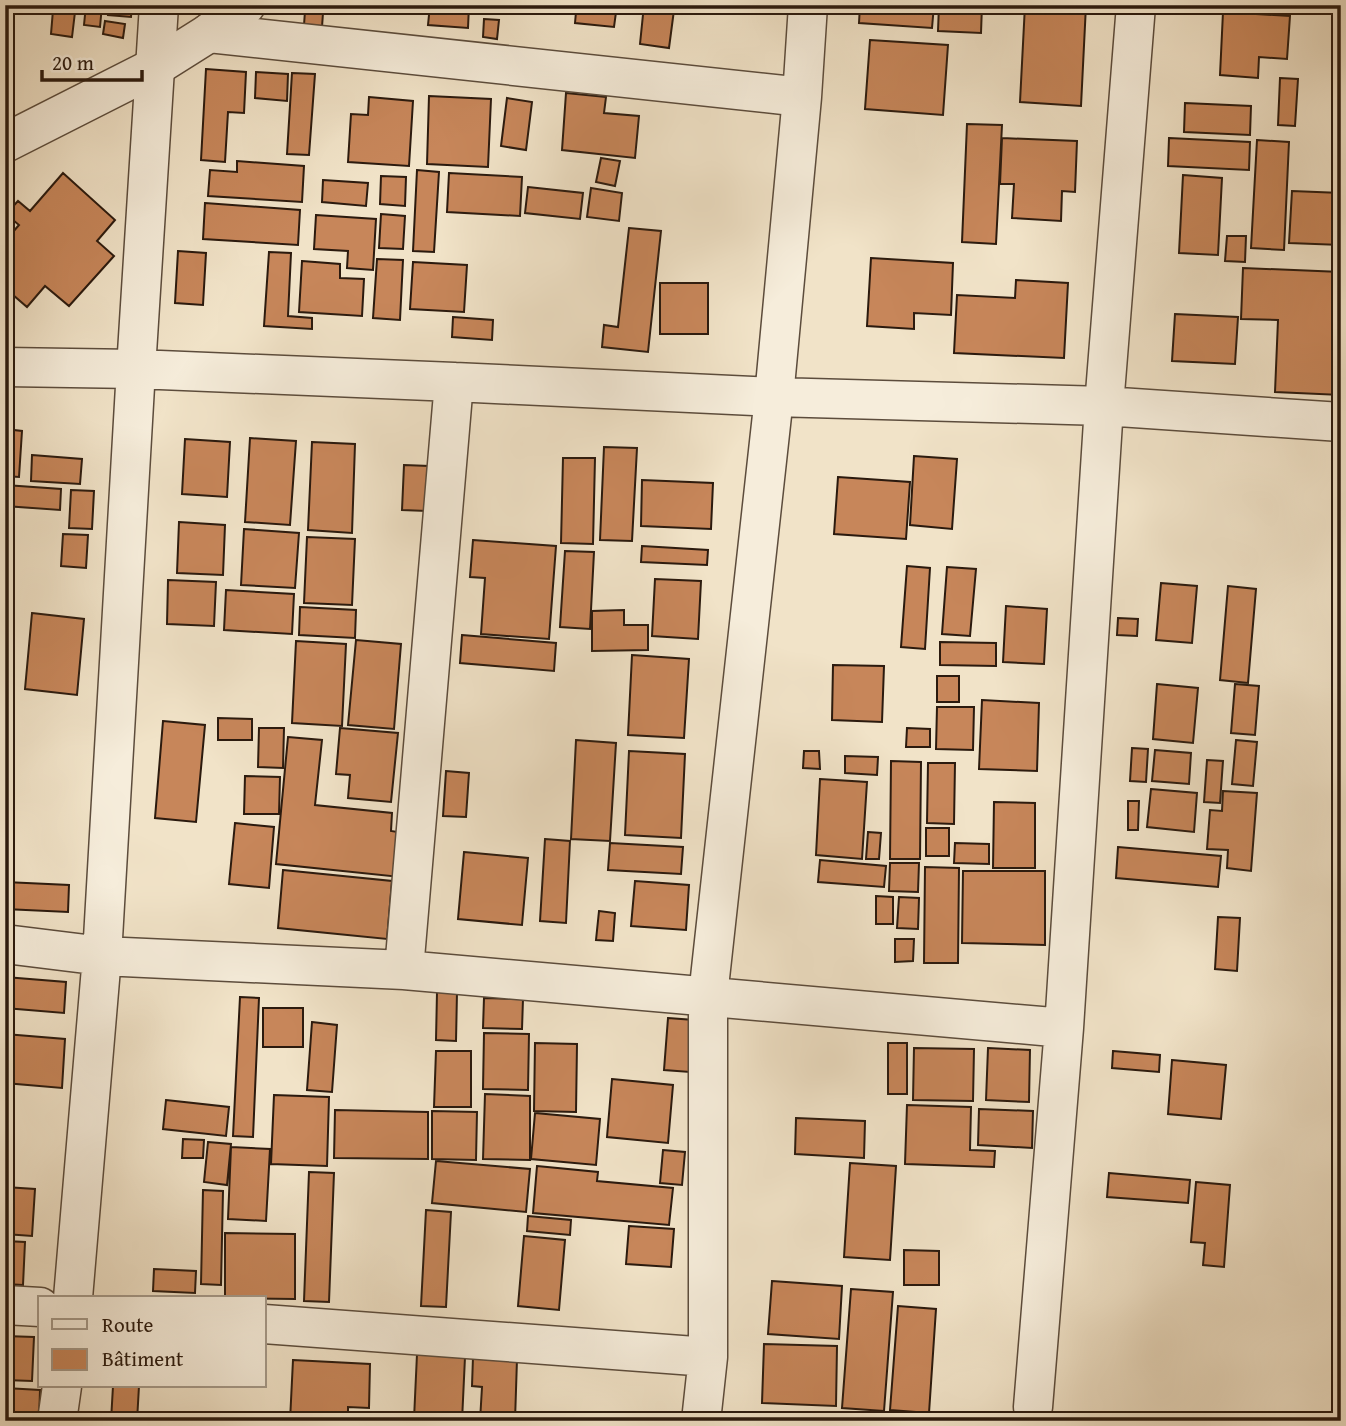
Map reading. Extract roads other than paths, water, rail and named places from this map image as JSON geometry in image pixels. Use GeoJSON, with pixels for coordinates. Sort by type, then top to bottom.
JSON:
{"type":"FeatureCollection","features":[{"type":"Feature","properties":{"kind":"street"},"geometry":{"type":"LineString","coordinates":[[73,1296],[102,956],[159,5]]}},
{"type":"Feature","properties":{"kind":"street"},"geometry":{"type":"LineString","coordinates":[[5,143],[155,67],[209,33],[246,5]]}},
{"type":"Feature","properties":{"kind":"street"},"geometry":{"type":"LineString","coordinates":[[702,1421],[708,1357],[708,996],[774,397],[808,5]]}},
{"type":"Feature","properties":{"kind":"street"},"geometry":{"type":"LineString","coordinates":[[1033,1407],[1064,1028],[1104,406],[1136,5]]}},
{"type":"Feature","properties":{"kind":"street"},"geometry":{"type":"LineString","coordinates":[[209,33],[802,97]]}},
{"type":"Feature","properties":{"kind":"street"},"geometry":{"type":"LineString","coordinates":[[5,367],[136,369],[774,397],[1104,406],[1341,422]]}},
{"type":"Feature","properties":{"kind":"street"},"geometry":{"type":"LineString","coordinates":[[404,970],[454,382]]}},
{"type":"Feature","properties":{"kind":"street"},"geometry":{"type":"LineString","coordinates":[[5,944],[102,956],[404,970],[1064,1028]]}},
{"type":"Feature","properties":{"kind":"street"},"geometry":{"type":"LineString","coordinates":[[5,1305],[38,1307]]}},
{"type":"Feature","properties":{"kind":"street"},"geometry":{"type":"LineString","coordinates":[[266,1324],[708,1357]]}},
{"type":"Feature","properties":{"kind":"street"},"geometry":{"type":"LineString","coordinates":[[57,1421],[62,1388]]}}]}
